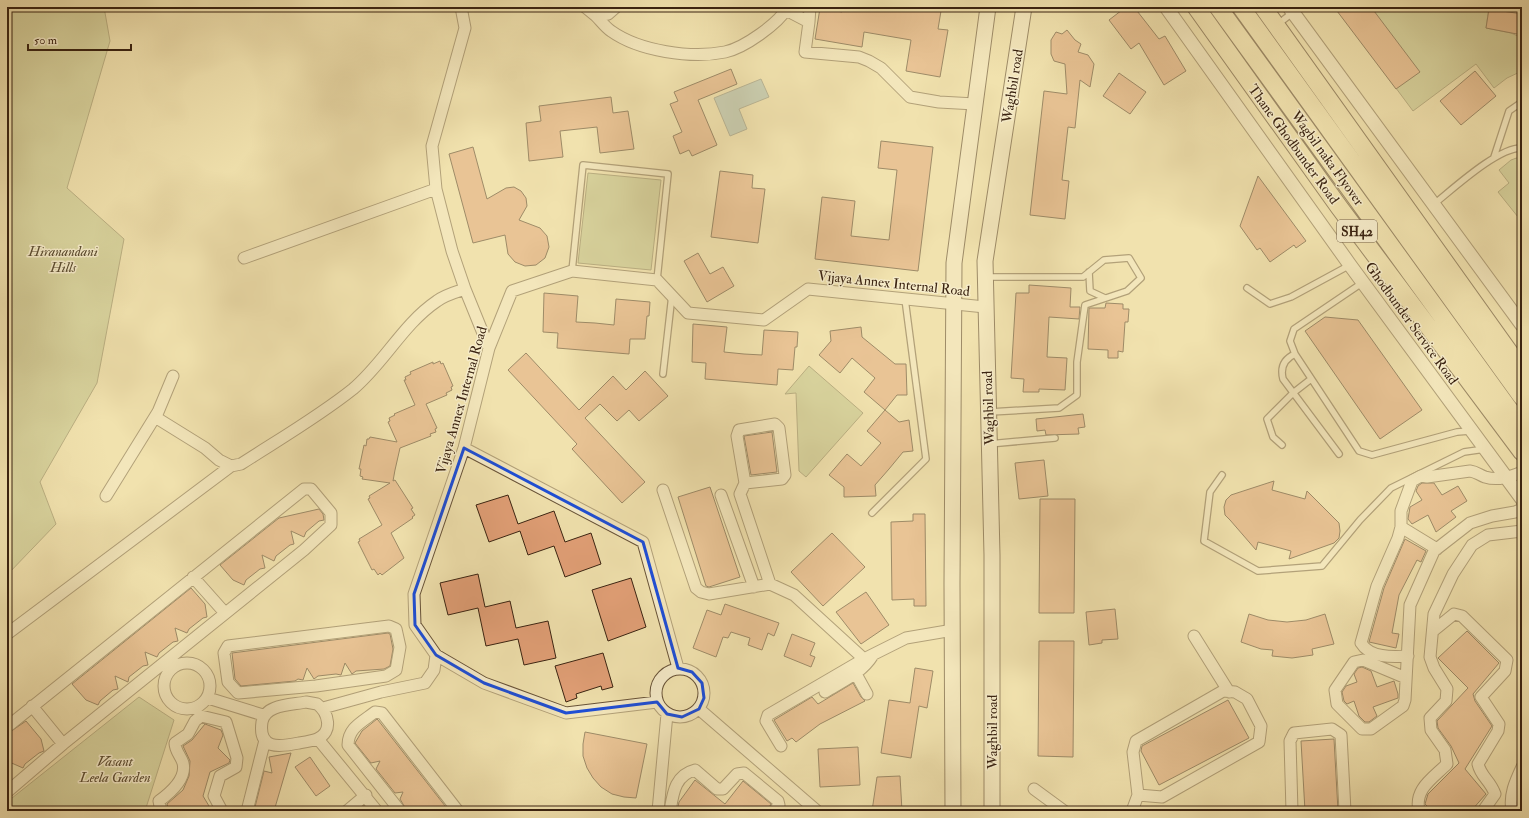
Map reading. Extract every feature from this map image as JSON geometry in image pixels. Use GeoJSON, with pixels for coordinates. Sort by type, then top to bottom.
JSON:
{"type":"FeatureCollection","features":[{"type":"Feature","properties":{"kind":"main road"},"geometry":{"type":"LineString","coordinates":[[953,811],[952,584],[954,263],[988,7]]}},
{"type":"Feature","properties":{"kind":"main road","name":"Waghbil road"},"geometry":{"type":"LineString","coordinates":[[992,811],[992,555],[985,261],[1024,7]]}},
{"type":"Feature","properties":{"kind":"main road","name":"Thane Ghodbunder Road"},"geometry":{"type":"LineString","coordinates":[[1196,7],[1340,207],[1522,452]]}},
{"type":"Feature","properties":{"kind":"main road","name":"Wagbil naka Flyover"},"geometry":{"type":"LineString","coordinates":[[1218,7],[1522,426]]}},
{"type":"Feature","properties":{"kind":"main road","name":"Wagbil naka Flyover"},"geometry":{"type":"LineString","coordinates":[[1241,7],[1522,397]]}},
{"type":"Feature","properties":{"kind":"main road"},"geometry":{"type":"LineString","coordinates":[[1263,7],[1522,370]]}},
{"type":"Feature","properties":{"kind":"street"},"geometry":{"type":"LineString","coordinates":[[461,7],[466,28],[432,146],[436,189],[452,251],[465,289],[489,348]]}},
{"type":"Feature","properties":{"kind":"street"},"geometry":{"type":"LineString","coordinates":[[585,7],[610,31],[634,44],[689,55],[726,52],[762,35],[787,8],[809,22]]}},
{"type":"Feature","properties":{"kind":"street"},"geometry":{"type":"LineString","coordinates":[[596,16],[608,14],[616,7]]}},
{"type":"Feature","properties":{"kind":"street"},"geometry":{"type":"LineString","coordinates":[[810,7],[806,52],[859,57],[869,61],[881,68],[910,97],[939,102],[975,104]]}},
{"type":"Feature","properties":{"kind":"street","name":"Ghodbunder Service Road"},"geometry":{"type":"LineString","coordinates":[[1166,7],[1363,283],[1522,499]]}},
{"type":"Feature","properties":{"kind":"street"},"geometry":{"type":"LineString","coordinates":[[1294,9],[1522,325]]}},
{"type":"Feature","properties":{"kind":"street"},"geometry":{"type":"LineString","coordinates":[[244,258],[436,189]]}},
{"type":"Feature","properties":{"kind":"street","name":"Vijaya Annex Internal Road"},"geometry":{"type":"LineString","coordinates":[[657,702],[566,713],[484,684],[436,655],[415,625],[414,594],[464,448],[489,348],[512,291],[572,271],[657,280],[688,313],[764,320],[808,289],[953,305],[985,307]]}},
{"type":"Feature","properties":{"kind":"street"},"geometry":{"type":"LineString","coordinates":[[7,634],[231,466],[241,464],[322,411],[353,388],[383,358],[418,316],[438,300],[465,289]]}},
{"type":"Feature","properties":{"kind":"street"},"geometry":{"type":"LineString","coordinates":[[106,496],[155,417],[172,376]]}},
{"type":"Feature","properties":{"kind":"street"},"geometry":{"type":"LineString","coordinates":[[155,417],[205,448],[218,460],[231,466]]}},
{"type":"Feature","properties":{"kind":"street"},"geometry":{"type":"LineString","coordinates":[[745,483],[782,479],[785,475],[779,428],[775,424],[739,430],[738,436],[745,483],[740,494],[770,584]]}},
{"type":"Feature","properties":{"kind":"street"},"geometry":{"type":"LineString","coordinates":[[464,448],[643,542],[678,668]]}},
{"type":"Feature","properties":{"kind":"street"},"geometry":{"type":"LineString","coordinates":[[1408,656],[1386,657],[1364,649],[1361,643],[1377,586],[1398,538],[1401,526],[1401,511],[1412,481],[1422,476],[1427,477],[1470,472],[1477,472],[1484,477],[1507,478],[1522,472]]}},
{"type":"Feature","properties":{"kind":"street"},"geometry":{"type":"LineString","coordinates":[[7,727],[304,489],[311,489],[332,513],[331,524],[304,550],[225,613],[171,663],[63,744],[7,792]]}},
{"type":"Feature","properties":{"kind":"street"},"geometry":{"type":"LineString","coordinates":[[663,490],[696,588],[701,592],[709,594],[770,584],[794,595],[869,657]]}},
{"type":"Feature","properties":{"kind":"street"},"geometry":{"type":"LineString","coordinates":[[721,495],[754,587]]}},
{"type":"Feature","properties":{"kind":"street"},"geometry":{"type":"LineString","coordinates":[[1406,678],[1363,660],[1354,662],[1335,690],[1337,704],[1362,729],[1371,729],[1403,706],[1405,700],[1410,605],[1434,551],[1470,523],[1522,509]]}},
{"type":"Feature","properties":{"kind":"street"},"geometry":{"type":"LineString","coordinates":[[1401,526],[1437,549]]}},
{"type":"Feature","properties":{"kind":"street"},"geometry":{"type":"LineString","coordinates":[[1419,811],[1417,802],[1422,790],[1446,764],[1445,750],[1431,730],[1430,718],[1446,701],[1447,688],[1434,668],[1430,657],[1434,614],[1454,574],[1472,545],[1488,535],[1522,531]]}},
{"type":"Feature","properties":{"kind":"street"},"geometry":{"type":"LineString","coordinates":[[193,577],[225,613]]}},
{"type":"Feature","properties":{"kind":"street"},"geometry":{"type":"LineString","coordinates":[[1433,631],[1454,614],[1462,616],[1507,660],[1505,671],[1481,697],[1499,724],[1498,731],[1478,764],[1480,771],[1491,784],[1495,794],[1483,811]]}},
{"type":"Feature","properties":{"kind":"street"},"geometry":{"type":"LineString","coordinates":[[389,626],[396,629],[400,647],[396,670],[392,674],[316,686],[238,693],[228,682],[224,653],[228,646],[389,626]]}},
{"type":"Feature","properties":{"kind":"street"},"geometry":{"type":"LineString","coordinates":[[782,746],[766,721],[768,715],[869,657],[906,638],[953,630]]}},
{"type":"Feature","properties":{"kind":"street"},"geometry":{"type":"LineString","coordinates":[[1194,636],[1229,692]]}},
{"type":"Feature","properties":{"kind":"street"},"geometry":{"type":"LineString","coordinates":[[316,686],[320,706],[327,716],[328,724],[325,733],[318,739],[282,747],[273,746],[265,740],[261,733],[263,715],[270,709],[306,702],[320,706],[425,683],[434,670],[436,655]]}},
{"type":"Feature","properties":{"kind":"street"},"geometry":{"type":"LineString","coordinates":[[825,692],[867,666],[869,657]]}},
{"type":"Feature","properties":{"kind":"street"},"geometry":{"type":"LineString","coordinates":[[171,663],[194,664],[203,669],[209,678],[210,688],[208,698],[201,705],[191,709],[180,709],[171,703],[165,695],[164,684],[171,663]]}},
{"type":"Feature","properties":{"kind":"street"},"geometry":{"type":"LineString","coordinates":[[678,668],[692,672],[702,683],[704,698],[699,709],[682,717],[667,714],[657,702],[656,687],[664,674],[678,668]]}},
{"type":"Feature","properties":{"kind":"street"},"geometry":{"type":"LineString","coordinates":[[856,674],[867,694]]}},
{"type":"Feature","properties":{"kind":"street"},"geometry":{"type":"LineString","coordinates":[[1132,811],[1138,795],[1133,752],[1136,741],[1223,692],[1235,692],[1247,699],[1261,726],[1259,742],[1162,796],[1138,795]]}},
{"type":"Feature","properties":{"kind":"street"},"geometry":{"type":"LineString","coordinates":[[208,698],[263,715]]}},
{"type":"Feature","properties":{"kind":"street"},"geometry":{"type":"LineString","coordinates":[[32,706],[63,744]]}},
{"type":"Feature","properties":{"kind":"street"},"geometry":{"type":"LineString","coordinates":[[699,709],[817,811]]}},
{"type":"Feature","properties":{"kind":"street"},"geometry":{"type":"LineString","coordinates":[[400,811],[348,745],[348,738],[351,730],[375,712],[382,713],[458,811]]}},
{"type":"Feature","properties":{"kind":"street"},"geometry":{"type":"LineString","coordinates":[[658,811],[667,714]]}},
{"type":"Feature","properties":{"kind":"street"},"geometry":{"type":"LineString","coordinates":[[161,811],[159,801],[176,788],[183,768],[182,762],[175,748],[175,743],[188,734],[195,721],[201,716],[226,722],[237,758],[236,767],[220,776],[214,796],[222,811]]}},
{"type":"Feature","properties":{"kind":"street"},"geometry":{"type":"LineString","coordinates":[[1292,811],[1290,741],[1294,733],[1332,729],[1341,735],[1345,811]]}},
{"type":"Feature","properties":{"kind":"street"},"geometry":{"type":"LineString","coordinates":[[318,739],[366,795],[377,811]]}},
{"type":"Feature","properties":{"kind":"street"},"geometry":{"type":"LineString","coordinates":[[247,811],[265,740]]}},
{"type":"Feature","properties":{"kind":"street"},"geometry":{"type":"LineString","coordinates":[[1512,811],[1511,798],[1515,783],[1522,767]]}},
{"type":"Feature","properties":{"kind":"street"},"geometry":{"type":"LineString","coordinates":[[670,811],[674,786],[689,772],[696,770],[717,789],[724,789],[737,774],[744,773],[778,801],[779,805],[774,811]]}},
{"type":"Feature","properties":{"kind":"street"},"geometry":{"type":"LineString","coordinates":[[1034,789],[1064,811]]}},
{"type":"Feature","properties":{"kind":"street"},"geometry":{"type":"LineString","coordinates":[[347,811],[366,795]]}},
{"type":"Feature","properties":{"kind":"lane"},"geometry":{"type":"LineString","coordinates":[[1276,26],[1294,9]]}},
{"type":"Feature","properties":{"kind":"lane"},"geometry":{"type":"LineString","coordinates":[[1494,157],[1509,111],[1522,102]]}},
{"type":"Feature","properties":{"kind":"lane"},"geometry":{"type":"LineString","coordinates":[[1434,205],[1494,157],[1517,148],[1522,148]]}},
{"type":"Feature","properties":{"kind":"lane"},"geometry":{"type":"LineString","coordinates":[[572,271],[583,165],[668,174],[657,280]]}},
{"type":"Feature","properties":{"kind":"lane"},"geometry":{"type":"LineString","coordinates":[[985,277],[1083,277],[1104,260],[1129,258],[1141,278],[1128,291],[1086,305],[1077,362],[1077,395],[1059,408],[988,412]]}},
{"type":"Feature","properties":{"kind":"lane"},"geometry":{"type":"LineString","coordinates":[[1247,288],[1270,304],[1291,297],[1350,265]]}},
{"type":"Feature","properties":{"kind":"lane"},"geometry":{"type":"LineString","coordinates":[[1089,272],[1090,291],[1105,298]]}},
{"type":"Feature","properties":{"kind":"lane"},"geometry":{"type":"LineString","coordinates":[[1363,283],[1294,329],[1290,341],[1295,354],[1360,451],[1372,455],[1457,432],[1470,430]]}},
{"type":"Feature","properties":{"kind":"lane"},"geometry":{"type":"LineString","coordinates":[[663,374],[672,295]]}},
{"type":"Feature","properties":{"kind":"lane"},"geometry":{"type":"LineString","coordinates":[[872,513],[926,459],[905,300]]}},
{"type":"Feature","properties":{"kind":"lane"},"geometry":{"type":"LineString","coordinates":[[1295,354],[1288,358],[1281,370],[1283,379],[1339,454]]}},
{"type":"Feature","properties":{"kind":"lane"},"geometry":{"type":"LineString","coordinates":[[1282,445],[1273,437],[1267,419],[1311,379]]}},
{"type":"Feature","properties":{"kind":"lane"},"geometry":{"type":"LineString","coordinates":[[989,444],[1055,438]]}},
{"type":"Feature","properties":{"kind":"lane"},"geometry":{"type":"LineString","coordinates":[[1222,475],[1210,492],[1204,541],[1258,571],[1322,566],[1360,520],[1391,488],[1464,452],[1485,449]]}},
{"type":"Feature","properties":{"kind":"highlighted area"},"geometry":{"type":"Polygon","coordinates":[[[464,448],[643,542],[678,668],[692,672],[702,683],[704,698],[699,709],[682,717],[667,714],[657,702],[566,713],[484,683],[436,655],[415,625],[414,594],[464,448]]]}},
{"type":"Feature","properties":{"kind":"green space","name":"Hiranandani Hills"},"geometry":{"type":"Polygon","coordinates":[[[7,7],[104,7],[110,41],[67,188],[124,239],[97,383],[40,482],[56,524],[7,575],[7,7]]]}},
{"type":"Feature","properties":{"kind":"green space"},"geometry":{"type":"Polygon","coordinates":[[[1373,7],[1489,7],[1486,28],[1511,33],[1522,38],[1520,46],[1522,71],[1507,78],[1494,88],[1476,64],[1413,111],[1349,25],[1373,7]]]}},
{"type":"Feature","properties":{"kind":"green space"},"geometry":{"type":"Polygon","coordinates":[[[1522,156],[1522,222],[1498,192],[1509,183],[1499,170],[1511,160],[1522,156]]]}},
{"type":"Feature","properties":{"kind":"green space"},"geometry":{"type":"Polygon","coordinates":[[[588,173],[661,180],[651,270],[578,263],[588,173]]]}},
{"type":"Feature","properties":{"kind":"green space"},"geometry":{"type":"Polygon","coordinates":[[[809,366],[863,413],[806,477],[799,471],[796,393],[785,394],[809,366]]]}},
{"type":"Feature","properties":{"kind":"green space","name":"Vasant Leela Garden"},"geometry":{"type":"Polygon","coordinates":[[[139,697],[174,720],[145,811],[7,811],[7,802],[139,697]]]}},
{"type":"Feature","properties":{"kind":"water"},"geometry":{"type":"Polygon","coordinates":[[[761,79],[769,97],[739,109],[747,129],[730,136],[714,98],[761,79]]]}},
{"type":"Feature","properties":{"kind":"building"},"geometry":{"type":"Polygon","coordinates":[[[843,7],[915,7],[941,11],[938,29],[948,30],[940,77],[906,71],[911,40],[864,32],[862,47],[815,39],[820,8],[842,12],[843,7]]]}},
{"type":"Feature","properties":{"kind":"building"},"geometry":{"type":"Polygon","coordinates":[[[1126,7],[1134,7],[1159,39],[1165,36],[1186,71],[1164,85],[1139,43],[1131,49],[1109,20],[1126,7]]]}},
{"type":"Feature","properties":{"kind":"building"},"geometry":{"type":"Polygon","coordinates":[[[1334,7],[1371,7],[1420,72],[1396,89],[1334,7]]]}},
{"type":"Feature","properties":{"kind":"building"},"geometry":{"type":"Polygon","coordinates":[[[1489,9],[1522,14],[1522,35],[1486,28],[1489,9]]]}},
{"type":"Feature","properties":{"kind":"building"},"geometry":{"type":"Polygon","coordinates":[[[1067,30],[1075,40],[1081,44],[1078,52],[1088,55],[1094,64],[1090,87],[1080,80],[1075,128],[1068,127],[1062,180],[1069,181],[1065,219],[1030,215],[1044,91],[1067,94],[1065,64],[1054,61],[1051,54],[1051,40],[1056,32],[1062,34],[1067,30]]]}},
{"type":"Feature","properties":{"kind":"building"},"geometry":{"type":"Polygon","coordinates":[[[731,69],[737,84],[698,100],[717,145],[692,156],[689,150],[680,154],[673,136],[682,132],[670,104],[678,101],[674,92],[731,69]]]}},
{"type":"Feature","properties":{"kind":"building"},"geometry":{"type":"Polygon","coordinates":[[[1475,71],[1496,96],[1461,125],[1440,101],[1475,71]]]}},
{"type":"Feature","properties":{"kind":"building"},"geometry":{"type":"Polygon","coordinates":[[[1119,73],[1146,92],[1130,114],[1103,96],[1119,73]]]}},
{"type":"Feature","properties":{"kind":"building"},"geometry":{"type":"Polygon","coordinates":[[[611,97],[613,113],[628,111],[634,149],[600,153],[597,127],[560,131],[563,157],[529,161],[526,123],[541,121],[539,106],[611,97]]]}},
{"type":"Feature","properties":{"kind":"building"},"geometry":{"type":"Polygon","coordinates":[[[881,141],[933,147],[918,271],[815,259],[822,197],[855,201],[851,236],[889,240],[897,170],[878,168],[881,141]]]}},
{"type":"Feature","properties":{"kind":"building"},"geometry":{"type":"Polygon","coordinates":[[[473,147],[487,199],[506,188],[514,187],[521,191],[526,198],[527,206],[519,220],[540,228],[547,236],[549,247],[545,258],[536,265],[525,266],[515,262],[508,254],[505,235],[473,243],[449,154],[473,147]]]}},
{"type":"Feature","properties":{"kind":"building"},"geometry":{"type":"Polygon","coordinates":[[[720,171],[753,175],[752,188],[765,189],[758,243],[711,237],[720,171]]]}},
{"type":"Feature","properties":{"kind":"building"},"geometry":{"type":"Polygon","coordinates":[[[1258,176],[1306,241],[1296,248],[1294,245],[1270,262],[1260,248],[1257,250],[1240,226],[1258,176]]]}},
{"type":"Feature","properties":{"kind":"building"},"geometry":{"type":"Polygon","coordinates":[[[698,253],[710,274],[723,267],[734,286],[707,302],[684,261],[698,253]]]}},
{"type":"Feature","properties":{"kind":"building"},"geometry":{"type":"Polygon","coordinates":[[[1029,285],[1071,288],[1070,307],[1080,307],[1079,319],[1049,317],[1047,357],[1067,358],[1065,390],[1039,389],[1039,392],[1023,392],[1024,379],[1011,378],[1016,293],[1029,293],[1029,285]]]}},
{"type":"Feature","properties":{"kind":"building"},"geometry":{"type":"Polygon","coordinates":[[[544,293],[578,296],[576,322],[614,325],[616,299],[650,302],[645,339],[630,339],[629,354],[557,348],[558,333],[543,332],[544,293]]]}},
{"type":"Feature","properties":{"kind":"building"},"geometry":{"type":"Polygon","coordinates":[[[1106,303],[1123,304],[1123,309],[1129,309],[1128,322],[1125,322],[1123,352],[1118,351],[1118,358],[1108,358],[1108,350],[1088,349],[1089,308],[1105,308],[1106,303]]]}},
{"type":"Feature","properties":{"kind":"building"},"geometry":{"type":"Polygon","coordinates":[[[1325,317],[1358,320],[1422,410],[1380,439],[1305,331],[1325,317]]]}},
{"type":"Feature","properties":{"kind":"building"},"geometry":{"type":"Polygon","coordinates":[[[693,324],[727,327],[724,352],[744,354],[762,355],[764,330],[798,332],[793,370],[778,369],[777,385],[705,379],[706,363],[692,362],[693,324]]]}},
{"type":"Feature","properties":{"kind":"building"},"geometry":{"type":"Polygon","coordinates":[[[861,327],[862,337],[895,364],[906,364],[907,395],[897,395],[885,410],[864,392],[875,378],[852,358],[840,373],[819,355],[831,341],[830,331],[861,327]]]}},
{"type":"Feature","properties":{"kind":"building"},"geometry":{"type":"Polygon","coordinates":[[[526,353],[579,410],[613,376],[626,390],[645,371],[668,396],[639,421],[629,410],[617,421],[600,404],[585,418],[645,482],[622,503],[572,449],[577,444],[508,370],[526,353]]]}},
{"type":"Feature","properties":{"kind":"building"},"geometry":{"type":"Polygon","coordinates":[[[440,361],[441,364],[443,363],[453,386],[451,387],[452,390],[446,393],[447,395],[426,404],[437,428],[435,429],[436,432],[430,434],[431,436],[400,448],[395,470],[393,481],[395,480],[413,508],[411,509],[415,515],[391,533],[404,558],[382,575],[380,573],[378,575],[374,569],[372,570],[358,542],[360,541],[359,539],[382,525],[368,499],[370,498],[369,496],[390,483],[362,479],[363,477],[360,476],[361,469],[359,469],[364,445],[366,446],[367,439],[370,437],[397,442],[388,422],[390,421],[389,418],[395,415],[394,414],[415,405],[404,380],[406,380],[405,377],[411,374],[410,372],[433,362],[433,364],[440,361]]]}},
{"type":"Feature","properties":{"kind":"building"},"geometry":{"type":"Polygon","coordinates":[[[885,410],[899,422],[909,420],[913,451],[903,452],[875,485],[876,496],[844,497],[844,487],[829,475],[847,454],[861,466],[881,443],[867,431],[885,410]]]}},
{"type":"Feature","properties":{"kind":"building"},"geometry":{"type":"Polygon","coordinates":[[[1083,414],[1085,427],[1078,428],[1079,434],[1046,435],[1045,430],[1037,431],[1036,419],[1083,414]]]}},
{"type":"Feature","properties":{"kind":"building"},"geometry":{"type":"Polygon","coordinates":[[[772,432],[777,472],[751,475],[744,436],[772,432]]]}},
{"type":"Feature","properties":{"kind":"building"},"geometry":{"type":"Polygon","coordinates":[[[1044,460],[1048,496],[1019,499],[1015,463],[1044,460]]]}},
{"type":"Feature","properties":{"kind":"building"},"geometry":{"type":"Polygon","coordinates":[[[1274,481],[1272,490],[1305,499],[1307,491],[1339,523],[1339,538],[1334,543],[1289,559],[1291,551],[1258,542],[1256,550],[1225,515],[1224,507],[1226,500],[1231,495],[1274,481]]]}},
{"type":"Feature","properties":{"kind":"building"},"geometry":{"type":"Polygon","coordinates":[[[1422,483],[1434,483],[1442,495],[1458,486],[1467,501],[1451,511],[1456,517],[1436,532],[1428,515],[1412,524],[1408,519],[1410,507],[1422,500],[1416,491],[1418,486],[1422,483]]]}},
{"type":"Feature","properties":{"kind":"building"},"geometry":{"type":"Polygon","coordinates":[[[710,487],[740,577],[709,587],[706,586],[678,497],[710,487]]]}},
{"type":"Feature","properties":{"kind":"building"},"geometry":{"type":"Polygon","coordinates":[[[508,495],[518,524],[554,511],[565,542],[591,533],[601,564],[565,577],[554,546],[528,555],[520,531],[489,542],[476,505],[508,495]]]}},
{"type":"Feature","properties":{"kind":"building"},"geometry":{"type":"Polygon","coordinates":[[[1040,499],[1075,499],[1074,613],[1039,613],[1040,499]]]}},
{"type":"Feature","properties":{"kind":"building"},"geometry":{"type":"Polygon","coordinates":[[[319,509],[323,514],[324,520],[319,521],[306,532],[304,537],[291,531],[294,544],[290,545],[276,556],[274,561],[262,555],[265,568],[260,569],[246,580],[244,585],[233,580],[220,565],[279,518],[319,509]]]}},
{"type":"Feature","properties":{"kind":"building"},"geometry":{"type":"Polygon","coordinates":[[[913,514],[925,514],[926,606],[914,606],[914,599],[892,600],[891,522],[913,521],[913,514]]]}},
{"type":"Feature","properties":{"kind":"building"},"geometry":{"type":"Polygon","coordinates":[[[832,533],[865,567],[823,606],[791,572],[832,533]]]}},
{"type":"Feature","properties":{"kind":"building"},"geometry":{"type":"Polygon","coordinates":[[[1405,539],[1426,551],[1421,562],[1417,560],[1399,595],[1392,633],[1399,634],[1396,648],[1369,642],[1384,588],[1405,539]]]}},
{"type":"Feature","properties":{"kind":"building"},"geometry":{"type":"Polygon","coordinates":[[[478,574],[485,607],[510,601],[516,628],[548,621],[556,658],[524,665],[518,639],[486,646],[478,608],[448,615],[440,583],[478,574]]]}},
{"type":"Feature","properties":{"kind":"building"},"geometry":{"type":"Polygon","coordinates":[[[631,578],[646,627],[608,641],[592,590],[631,578]]]}},
{"type":"Feature","properties":{"kind":"building"},"geometry":{"type":"Polygon","coordinates":[[[191,588],[205,604],[207,617],[203,618],[189,629],[187,633],[175,628],[178,641],[173,642],[159,653],[157,657],[145,652],[148,665],[143,666],[129,677],[128,682],[115,676],[118,689],[113,690],[100,701],[98,705],[86,700],[72,684],[191,588]]]}},
{"type":"Feature","properties":{"kind":"building"},"geometry":{"type":"Polygon","coordinates":[[[866,592],[889,625],[861,644],[836,612],[866,592]]]}},
{"type":"Feature","properties":{"kind":"building"},"geometry":{"type":"Polygon","coordinates":[[[725,604],[779,623],[774,636],[768,633],[762,650],[748,645],[750,638],[731,632],[728,638],[723,637],[716,657],[693,648],[707,610],[721,615],[725,604]]]}},
{"type":"Feature","properties":{"kind":"building"},"geometry":{"type":"Polygon","coordinates":[[[1115,609],[1118,639],[1102,640],[1102,643],[1089,645],[1086,612],[1115,609]]]}},
{"type":"Feature","properties":{"kind":"building"},"geometry":{"type":"Polygon","coordinates":[[[1249,614],[1268,620],[1287,622],[1306,620],[1325,614],[1334,644],[1312,649],[1313,655],[1292,658],[1272,656],[1273,650],[1261,649],[1241,642],[1249,614]]]}},
{"type":"Feature","properties":{"kind":"building"},"geometry":{"type":"Polygon","coordinates":[[[1467,631],[1499,663],[1473,694],[1475,701],[1492,726],[1465,769],[1486,794],[1471,811],[1432,811],[1425,804],[1428,794],[1459,763],[1451,746],[1438,728],[1437,721],[1468,688],[1438,658],[1467,631]]]}},
{"type":"Feature","properties":{"kind":"building"},"geometry":{"type":"Polygon","coordinates":[[[388,633],[390,634],[393,649],[390,666],[384,669],[356,671],[352,674],[345,663],[341,675],[336,674],[318,676],[314,679],[307,668],[303,680],[298,679],[295,681],[241,686],[235,679],[232,653],[388,633]]]}},
{"type":"Feature","properties":{"kind":"building"},"geometry":{"type":"Polygon","coordinates":[[[792,634],[815,643],[810,655],[815,657],[811,667],[784,656],[792,634]]]}},
{"type":"Feature","properties":{"kind":"building"},"geometry":{"type":"Polygon","coordinates":[[[1039,641],[1074,641],[1073,757],[1038,756],[1039,641]]]}},
{"type":"Feature","properties":{"kind":"building"},"geometry":{"type":"Polygon","coordinates":[[[603,653],[613,687],[602,690],[601,686],[576,694],[577,698],[566,702],[555,666],[603,653]]]}},
{"type":"Feature","properties":{"kind":"building"},"geometry":{"type":"Polygon","coordinates":[[[1362,667],[1371,671],[1377,687],[1394,681],[1398,694],[1398,698],[1373,707],[1377,716],[1369,722],[1365,722],[1359,716],[1354,701],[1347,704],[1344,701],[1342,692],[1346,686],[1357,682],[1354,674],[1358,668],[1362,667]]]}},
{"type":"Feature","properties":{"kind":"building"},"geometry":{"type":"Polygon","coordinates":[[[915,668],[933,671],[927,708],[919,706],[911,758],[881,753],[889,700],[910,703],[915,668]]]}},
{"type":"Feature","properties":{"kind":"building"},"geometry":{"type":"Polygon","coordinates":[[[853,683],[865,701],[820,724],[796,742],[792,738],[787,741],[774,720],[812,697],[818,704],[853,683]]]}},
{"type":"Feature","properties":{"kind":"building"},"geometry":{"type":"Polygon","coordinates":[[[1228,700],[1249,738],[1159,785],[1141,751],[1142,746],[1228,700]]]}},
{"type":"Feature","properties":{"kind":"building"},"geometry":{"type":"Polygon","coordinates":[[[377,719],[449,811],[407,811],[400,799],[403,792],[395,793],[376,769],[380,761],[371,763],[355,743],[362,731],[377,719]]]}},
{"type":"Feature","properties":{"kind":"building"},"geometry":{"type":"Polygon","coordinates":[[[26,721],[41,739],[44,751],[25,764],[23,768],[7,761],[7,734],[26,721]]]}},
{"type":"Feature","properties":{"kind":"building"},"geometry":{"type":"Polygon","coordinates":[[[205,724],[221,730],[223,735],[218,748],[230,760],[229,763],[210,772],[203,796],[212,811],[169,811],[167,804],[183,790],[189,776],[190,761],[183,746],[192,740],[205,724]]]}},
{"type":"Feature","properties":{"kind":"building"},"geometry":{"type":"Polygon","coordinates":[[[585,732],[647,744],[636,798],[612,794],[601,787],[593,778],[587,768],[583,756],[585,732]]]}},
{"type":"Feature","properties":{"kind":"building"},"geometry":{"type":"Polygon","coordinates":[[[1334,739],[1338,811],[1305,811],[1301,741],[1334,739]]]}},
{"type":"Feature","properties":{"kind":"building"},"geometry":{"type":"Polygon","coordinates":[[[858,747],[860,785],[820,787],[818,749],[858,747]]]}},
{"type":"Feature","properties":{"kind":"building"},"geometry":{"type":"Polygon","coordinates":[[[291,753],[274,811],[254,811],[264,771],[272,773],[269,757],[291,753]]]}},
{"type":"Feature","properties":{"kind":"building"},"geometry":{"type":"Polygon","coordinates":[[[310,757],[330,786],[316,796],[295,767],[310,757]]]}},
{"type":"Feature","properties":{"kind":"building"},"geometry":{"type":"Polygon","coordinates":[[[900,776],[902,811],[872,811],[877,777],[900,776]]]}},
{"type":"Feature","properties":{"kind":"building"},"geometry":{"type":"Polygon","coordinates":[[[695,780],[725,804],[743,781],[771,804],[767,811],[677,811],[679,802],[695,780]]]}}]}
